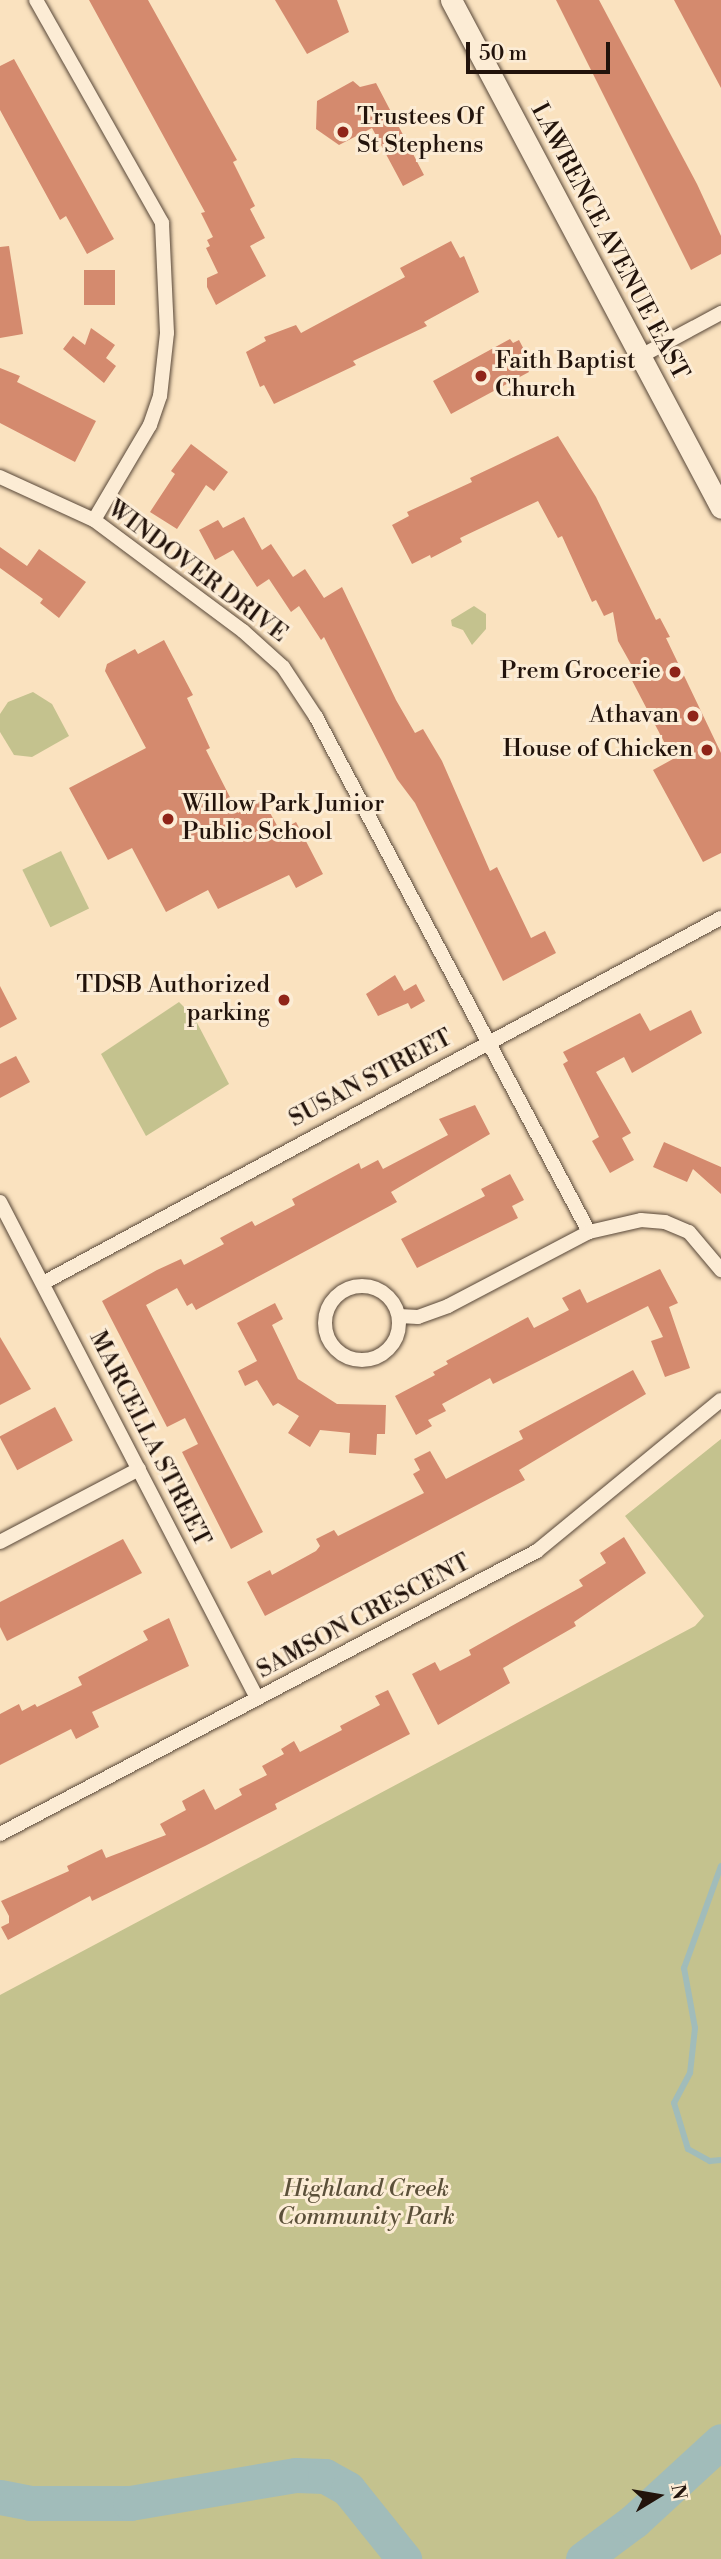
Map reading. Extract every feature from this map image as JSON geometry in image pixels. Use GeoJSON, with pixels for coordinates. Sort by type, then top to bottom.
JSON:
{"type":"FeatureCollection","features":[{"type":"Feature","properties":{"kind":"main road","name":"LAWRENCE AVENUE EAST"},"geometry":{"type":"LineString","coordinates":[[451,0],[721,509]]}},
{"type":"Feature","properties":{"kind":"street"},"geometry":{"type":"LineString","coordinates":[[36,0],[162,223],[167,333],[160,396],[150,425],[94,520]]}},
{"type":"Feature","properties":{"kind":"street"},"geometry":{"type":"LineString","coordinates":[[641,356],[721,313]]}},
{"type":"Feature","properties":{"kind":"street","name":"WINDOVER DRIVE"},"geometry":{"type":"LineString","coordinates":[[0,477],[94,520],[263,647],[297,685],[486,1043]]}},
{"type":"Feature","properties":{"kind":"street","name":"SUSAN STREET"},"geometry":{"type":"LineString","coordinates":[[43,1283],[721,918]]}},
{"type":"Feature","properties":{"kind":"street"},"geometry":{"type":"LineString","coordinates":[[486,1043],[589,1232]]}},
{"type":"Feature","properties":{"kind":"street","name":"MARCELLA STREET"},"geometry":{"type":"LineString","coordinates":[[0,1202],[257,1698]]}},
{"type":"Feature","properties":{"kind":"street"},"geometry":{"type":"LineString","coordinates":[[399,1316],[418,1317],[448,1306],[589,1232],[641,1220],[664,1222],[689,1232],[721,1270]]}},
{"type":"Feature","properties":{"kind":"street"},"geometry":{"type":"LineString","coordinates":[[365,1285],[387,1295],[399,1316],[395,1340],[377,1357],[353,1359],[332,1345],[326,1334],[325,1322],[333,1299],[353,1286],[365,1285]]}},
{"type":"Feature","properties":{"kind":"street","name":"SAMSON CRESCENT"},"geometry":{"type":"LineString","coordinates":[[0,1834],[537,1551],[721,1400]]}},
{"type":"Feature","properties":{"kind":"street"},"geometry":{"type":"LineString","coordinates":[[0,1542],[139,1469]]}},
{"type":"Feature","properties":{"kind":"green space"},"geometry":{"type":"Polygon","coordinates":[[[474,606],[486,614],[486,629],[472,645],[463,630],[452,626],[451,620],[474,606]]]}},
{"type":"Feature","properties":{"kind":"green space"},"geometry":{"type":"Polygon","coordinates":[[[33,692],[52,704],[69,736],[32,757],[14,755],[0,732],[0,714],[8,702],[33,692]]]}},
{"type":"Feature","properties":{"kind":"green space"},"geometry":{"type":"Polygon","coordinates":[[[61,851],[89,909],[50,927],[22,870],[61,851]]]}},
{"type":"Feature","properties":{"kind":"green space"},"geometry":{"type":"Polygon","coordinates":[[[179,1002],[194,1017],[229,1084],[146,1136],[101,1054],[179,1002]]]}},
{"type":"Feature","properties":{"kind":"green space","name":"Highland Creek Community Park"},"geometry":{"type":"Polygon","coordinates":[[[721,1439],[721,2559],[0,2559],[0,1995],[695,1626],[704,1616],[625,1516],[721,1439]]]}},
{"type":"Feature","properties":{"kind":"building"},"geometry":{"type":"Polygon","coordinates":[[[89,0],[148,0],[237,160],[233,162],[255,206],[250,209],[265,238],[250,246],[266,276],[216,305],[207,287],[207,278],[218,273],[206,248],[210,246],[207,240],[213,237],[201,213],[205,212],[89,0]]]}},
{"type":"Feature","properties":{"kind":"building"},"geometry":{"type":"Polygon","coordinates":[[[275,0],[337,0],[349,32],[307,54],[275,0]]]}},
{"type":"Feature","properties":{"kind":"building"},"geometry":{"type":"Polygon","coordinates":[[[556,0],[599,0],[697,184],[721,236],[721,254],[691,270],[556,0]]]}},
{"type":"Feature","properties":{"kind":"building"},"geometry":{"type":"Polygon","coordinates":[[[674,0],[721,0],[721,88],[674,0]]]}},
{"type":"Feature","properties":{"kind":"building"},"geometry":{"type":"Polygon","coordinates":[[[14,59],[114,239],[87,254],[66,216],[60,220],[0,110],[0,66],[14,59]]]}},
{"type":"Feature","properties":{"kind":"building","name":"Trustees Of St Stephens"},"geometry":{"type":"Polygon","coordinates":[[[353,81],[360,87],[376,83],[424,175],[403,186],[372,128],[339,145],[316,129],[317,101],[353,81]]]}},
{"type":"Feature","properties":{"kind":"building"},"geometry":{"type":"Polygon","coordinates":[[[451,241],[460,258],[464,256],[479,292],[424,322],[427,326],[353,361],[356,365],[274,404],[264,385],[260,387],[246,352],[266,341],[264,337],[296,325],[301,333],[405,277],[400,268],[451,241]]]}},
{"type":"Feature","properties":{"kind":"building"},"geometry":{"type":"Polygon","coordinates":[[[9,246],[23,334],[0,338],[0,247],[9,246]]]}},
{"type":"Feature","properties":{"kind":"building"},"geometry":{"type":"Polygon","coordinates":[[[84,270],[115,270],[115,305],[84,305],[84,270]]]}},
{"type":"Feature","properties":{"kind":"building"},"geometry":{"type":"Polygon","coordinates":[[[91,328],[115,345],[106,358],[116,366],[104,383],[63,349],[73,336],[85,345],[91,328]]]}},
{"type":"Feature","properties":{"kind":"building","name":"Faith Baptist Church"},"geometry":{"type":"Polygon","coordinates":[[[510,339],[513,343],[519,340],[531,363],[526,366],[529,372],[451,414],[433,381],[510,339]]]}},
{"type":"Feature","properties":{"kind":"building"},"geometry":{"type":"Polygon","coordinates":[[[0,368],[20,376],[17,382],[96,421],[75,462],[0,423],[0,368]]]}},
{"type":"Feature","properties":{"kind":"building"},"geometry":{"type":"Polygon","coordinates":[[[558,436],[596,497],[656,620],[660,618],[670,637],[666,638],[721,753],[721,853],[703,862],[653,770],[673,759],[626,669],[632,666],[618,641],[613,612],[604,616],[596,600],[592,602],[562,536],[558,538],[538,501],[460,538],[462,542],[431,558],[430,555],[412,564],[392,525],[409,516],[407,512],[472,482],[470,478],[558,436]]]}},
{"type":"Feature","properties":{"kind":"building"},"geometry":{"type":"Polygon","coordinates":[[[191,444],[228,472],[214,491],[206,485],[177,529],[150,512],[175,474],[171,471],[191,444]]]}},
{"type":"Feature","properties":{"kind":"building"},"geometry":{"type":"Polygon","coordinates":[[[244,517],[262,550],[271,544],[293,577],[305,569],[324,598],[342,587],[396,700],[415,733],[423,729],[442,761],[490,871],[497,867],[531,938],[545,931],[556,953],[503,981],[415,803],[397,779],[324,637],[321,640],[299,606],[291,612],[269,579],[257,587],[233,550],[215,560],[199,530],[218,520],[223,528],[244,517]]]}},
{"type":"Feature","properties":{"kind":"building"},"geometry":{"type":"Polygon","coordinates":[[[0,547],[27,566],[39,549],[86,582],[59,618],[40,603],[43,599],[0,568],[0,547]]]}},
{"type":"Feature","properties":{"kind":"building"},"geometry":{"type":"Polygon","coordinates":[[[164,640],[193,695],[187,698],[210,748],[206,750],[238,813],[263,800],[280,831],[296,822],[323,874],[296,888],[289,875],[218,909],[208,890],[166,912],[132,848],[108,860],[69,788],[146,748],[105,671],[107,664],[135,649],[138,654],[164,640]]]}},
{"type":"Feature","properties":{"kind":"building"},"geometry":{"type":"Polygon","coordinates":[[[395,975],[404,991],[416,984],[425,1001],[411,1009],[408,1003],[378,1016],[366,994],[395,975]]]}},
{"type":"Feature","properties":{"kind":"building"},"geometry":{"type":"Polygon","coordinates":[[[0,986],[17,1019],[0,1028],[0,986]]]}},
{"type":"Feature","properties":{"kind":"building"},"geometry":{"type":"Polygon","coordinates":[[[691,1010],[702,1033],[632,1073],[624,1057],[596,1072],[631,1133],[622,1138],[634,1160],[610,1173],[592,1141],[599,1137],[563,1064],[568,1061],[563,1052],[640,1013],[650,1031],[691,1010]]]}},
{"type":"Feature","properties":{"kind":"building"},"geometry":{"type":"Polygon","coordinates":[[[16,1056],[30,1082],[0,1098],[0,1064],[16,1056]]]}},
{"type":"Feature","properties":{"kind":"building"},"geometry":{"type":"Polygon","coordinates":[[[475,1105],[490,1134],[391,1192],[397,1202],[196,1310],[192,1303],[187,1306],[177,1288],[146,1305],[263,1532],[231,1549],[182,1452],[198,1444],[185,1418],[167,1427],[102,1301],[157,1270],[181,1259],[184,1265],[224,1244],[220,1238],[252,1221],[255,1226],[295,1205],[292,1199],[359,1163],[361,1169],[378,1160],[383,1169],[448,1135],[439,1119],[475,1105]]]}},
{"type":"Feature","properties":{"kind":"building"},"geometry":{"type":"Polygon","coordinates":[[[664,1142],[721,1167],[721,1194],[693,1169],[687,1182],[653,1167],[664,1142]]]}},
{"type":"Feature","properties":{"kind":"building"},"geometry":{"type":"Polygon","coordinates":[[[510,1174],[524,1200],[512,1206],[518,1218],[417,1268],[401,1239],[485,1196],[481,1189],[510,1174]]]}},
{"type":"Feature","properties":{"kind":"building"},"geometry":{"type":"Polygon","coordinates":[[[660,1269],[678,1303],[669,1307],[690,1368],[665,1377],[651,1341],[663,1337],[648,1306],[493,1384],[490,1378],[442,1404],[446,1411],[428,1420],[432,1426],[416,1435],[395,1396],[435,1375],[433,1372],[448,1364],[446,1361],[528,1317],[534,1328],[569,1310],[562,1298],[580,1289],[587,1303],[660,1269]]]}},
{"type":"Feature","properties":{"kind":"building"},"geometry":{"type":"Polygon","coordinates":[[[275,1303],[283,1319],[272,1325],[298,1379],[337,1404],[386,1405],[385,1434],[377,1434],[376,1455],[349,1453],[350,1433],[320,1430],[310,1447],[288,1433],[299,1416],[278,1403],[273,1406],[257,1380],[245,1386],[238,1371],[257,1361],[237,1323],[275,1303]]]}},
{"type":"Feature","properties":{"kind":"building"},"geometry":{"type":"Polygon","coordinates":[[[0,1337],[31,1389],[0,1405],[0,1337]]]}},
{"type":"Feature","properties":{"kind":"building"},"geometry":{"type":"Polygon","coordinates":[[[633,1370],[646,1394],[519,1470],[525,1480],[265,1616],[247,1582],[270,1570],[272,1575],[316,1551],[320,1546],[316,1539],[334,1530],[338,1536],[424,1493],[413,1474],[420,1470],[414,1459],[430,1451],[446,1479],[523,1439],[519,1431],[633,1370]]]}},
{"type":"Feature","properties":{"kind":"building"},"geometry":{"type":"Polygon","coordinates":[[[55,1407],[73,1441],[17,1470],[0,1436],[55,1407]]]}},
{"type":"Feature","properties":{"kind":"building"},"geometry":{"type":"Polygon","coordinates":[[[624,1537],[646,1573],[574,1622],[576,1626],[503,1668],[510,1683],[438,1725],[412,1674],[435,1662],[440,1671],[471,1655],[469,1650],[583,1586],[579,1580],[606,1563],[600,1553],[624,1537]]]}},
{"type":"Feature","properties":{"kind":"building"},"geometry":{"type":"Polygon","coordinates":[[[123,1539],[142,1573],[7,1641],[0,1627],[0,1602],[123,1539]]]}},
{"type":"Feature","properties":{"kind":"building"},"geometry":{"type":"Polygon","coordinates":[[[169,1618],[189,1666],[92,1712],[99,1727],[76,1739],[71,1729],[0,1765],[0,1714],[19,1704],[22,1711],[35,1704],[37,1707],[82,1685],[78,1677],[148,1640],[143,1631],[169,1618]]]}},
{"type":"Feature","properties":{"kind":"building"},"geometry":{"type":"Polygon","coordinates":[[[388,1690],[410,1734],[275,1804],[277,1809],[205,1846],[92,1901],[90,1896],[8,1940],[1,1927],[9,1923],[9,1916],[1,1901],[69,1871],[67,1866],[102,1849],[106,1858],[166,1835],[160,1824],[186,1810],[182,1801],[204,1789],[215,1810],[242,1795],[239,1789],[267,1775],[262,1766],[284,1754],[281,1749],[294,1741],[300,1752],[342,1730],[340,1726],[380,1705],[375,1696],[388,1690]]]}},
{"type":"Feature","properties":{"kind":"waterway"},"geometry":{"type":"LineString","coordinates":[[721,1866],[684,1968],[695,2028],[690,2073],[674,2103],[688,2149],[710,2161],[721,2160]]}},
{"type":"Feature","properties":{"kind":"waterway"},"geometry":{"type":"LineString","coordinates":[[583,2559],[634,2521],[721,2441]]}},
{"type":"Feature","properties":{"kind":"waterway"},"geometry":{"type":"LineString","coordinates":[[0,2497],[30,2503],[130,2503],[296,2475],[325,2476],[348,2489],[404,2559]]}},
{"type":"Feature","properties":{"kind":"place","name":"Trustees Of St Stephens"},"geometry":{"type":"Point","coordinates":[343,132]}},
{"type":"Feature","properties":{"kind":"place","name":"Faith Baptist Church"},"geometry":{"type":"Point","coordinates":[481,376]}},
{"type":"Feature","properties":{"kind":"place","name":"Prem Grocerie"},"geometry":{"type":"Point","coordinates":[675,672]}},
{"type":"Feature","properties":{"kind":"place","name":"Athavan"},"geometry":{"type":"Point","coordinates":[693,716]}},
{"type":"Feature","properties":{"kind":"place","name":"House of Chicken"},"geometry":{"type":"Point","coordinates":[707,750]}},
{"type":"Feature","properties":{"kind":"place","name":"Willow Park Junior Public School"},"geometry":{"type":"Point","coordinates":[168,819]}},
{"type":"Feature","properties":{"kind":"place","name":"TDSB Authorized parking"},"geometry":{"type":"Point","coordinates":[284,1000]}}]}
